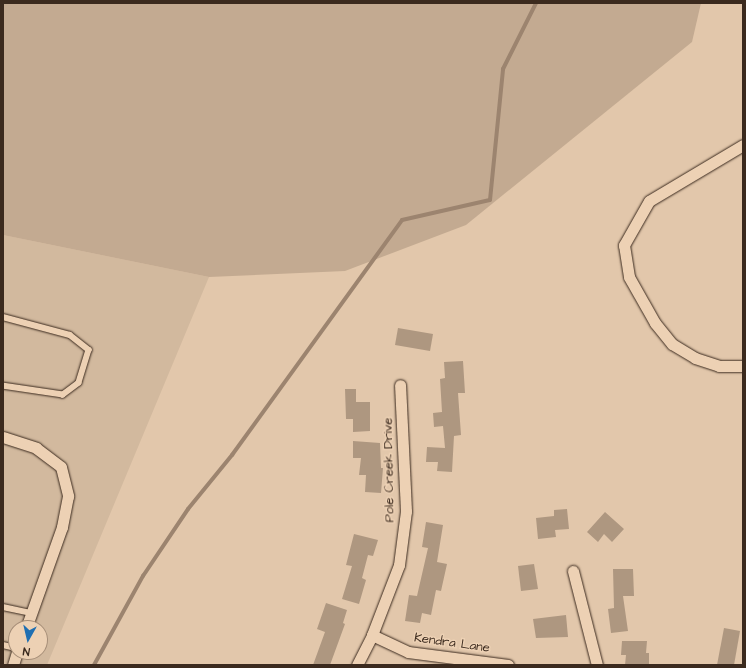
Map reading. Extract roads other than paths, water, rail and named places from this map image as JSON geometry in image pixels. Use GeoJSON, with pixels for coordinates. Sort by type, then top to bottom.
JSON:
{"type":"FeatureCollection","features":[{"type":"Feature","properties":{"kind":"street"},"geometry":{"type":"LineString","coordinates":[[743,145],[649,201],[624,245],[629,277],[655,323],[672,344],[695,358],[719,366],[743,366]]}},
{"type":"Feature","properties":{"kind":"street","name":"Pole Creek Drive"},"geometry":{"type":"LineString","coordinates":[[357,665],[372,635],[399,564],[406,512],[400,385]]}},
{"type":"Feature","properties":{"kind":"street"},"geometry":{"type":"LineString","coordinates":[[3,437],[36,448],[61,468],[68,496],[62,527],[29,620]]}},
{"type":"Feature","properties":{"kind":"street"},"geometry":{"type":"LineString","coordinates":[[573,571],[595,665]]}},
{"type":"Feature","properties":{"kind":"street","name":"Kendra Lane"},"geometry":{"type":"LineString","coordinates":[[372,635],[408,652],[508,665]]}},
{"type":"Feature","properties":{"kind":"lane"},"geometry":{"type":"LineString","coordinates":[[3,317],[70,334],[89,350],[79,383],[63,395],[3,386]]}},
{"type":"Feature","properties":{"kind":"lane"},"geometry":{"type":"LineString","coordinates":[[3,607],[31,613]]}},
{"type":"Feature","properties":{"kind":"waterway"},"geometry":{"type":"LineString","coordinates":[[94,665],[143,576],[188,509],[232,455],[402,220],[490,200],[503,69],[536,3]]}}]}
